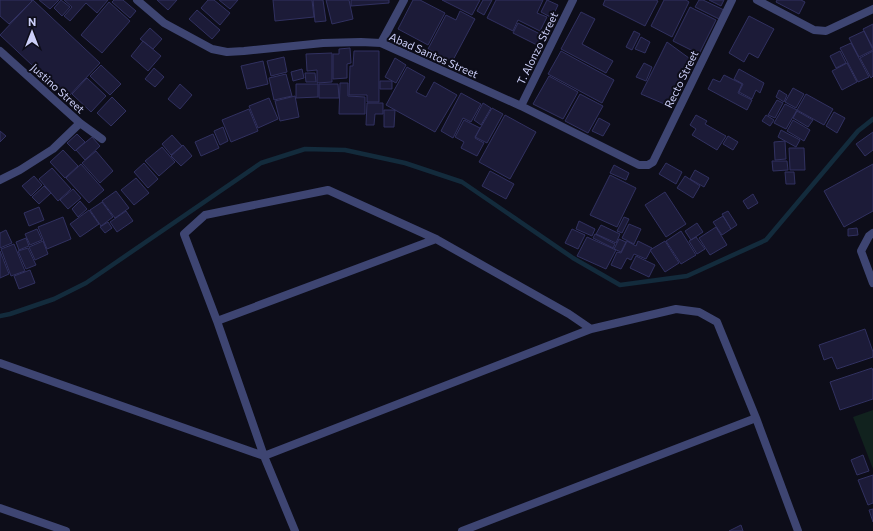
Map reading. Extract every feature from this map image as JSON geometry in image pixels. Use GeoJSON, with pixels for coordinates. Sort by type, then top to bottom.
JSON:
{"type":"FeatureCollection","features":[{"type":"Feature","properties":{"kind":"street","name":"Abad Santos Street"},"geometry":{"type":"LineString","coordinates":[[137,0],[164,23],[212,49],[232,52],[322,43],[362,42],[381,44],[521,106],[639,165],[648,165]]}},
{"type":"Feature","properties":{"kind":"street"},"geometry":{"type":"LineString","coordinates":[[381,44],[404,0]]}},
{"type":"Feature","properties":{"kind":"street","name":"T. Alonzo Street"},"geometry":{"type":"LineString","coordinates":[[521,106],[573,0]]}},
{"type":"Feature","properties":{"kind":"street","name":"Recto Street"},"geometry":{"type":"LineString","coordinates":[[648,165],[653,162],[732,0]]}},
{"type":"Feature","properties":{"kind":"street"},"geometry":{"type":"LineString","coordinates":[[757,0],[814,30],[826,31],[873,8]]}},
{"type":"Feature","properties":{"kind":"street","name":"Justino Street"},"geometry":{"type":"LineString","coordinates":[[0,51],[80,122],[102,139]]}},
{"type":"Feature","properties":{"kind":"street"},"geometry":{"type":"LineString","coordinates":[[0,180],[20,170],[53,149],[80,122]]}},
{"type":"Feature","properties":{"kind":"street"},"geometry":{"type":"LineString","coordinates":[[295,531],[264,456],[217,321],[184,234],[205,215],[328,190],[436,239],[569,314],[591,329]]}},
{"type":"Feature","properties":{"kind":"street"},"geometry":{"type":"LineString","coordinates":[[873,234],[869,236],[861,251],[873,283]]}},
{"type":"Feature","properties":{"kind":"street"},"geometry":{"type":"LineString","coordinates":[[217,321],[436,239]]}},
{"type":"Feature","properties":{"kind":"street"},"geometry":{"type":"LineString","coordinates":[[0,363],[264,456],[591,329],[676,309],[699,312],[717,322],[756,418],[798,531]]}},
{"type":"Feature","properties":{"kind":"street"},"geometry":{"type":"LineString","coordinates":[[462,531],[756,418]]}},
{"type":"Feature","properties":{"kind":"street"},"geometry":{"type":"LineString","coordinates":[[0,508],[66,531]]}},
{"type":"Feature","properties":{"kind":"green space"},"geometry":{"type":"Polygon","coordinates":[[[873,410],[873,469],[853,417],[873,410]]]}},
{"type":"Feature","properties":{"kind":"building"},"geometry":{"type":"Polygon","coordinates":[[[0,0],[32,1],[9,24],[0,16],[0,0]]]}},
{"type":"Feature","properties":{"kind":"building"},"geometry":{"type":"Polygon","coordinates":[[[33,0],[100,63],[67,98],[0,35],[33,0]]]}},
{"type":"Feature","properties":{"kind":"building"},"geometry":{"type":"Polygon","coordinates":[[[39,0],[59,0],[50,9],[39,0]]]}},
{"type":"Feature","properties":{"kind":"building"},"geometry":{"type":"Polygon","coordinates":[[[61,0],[70,7],[62,16],[54,8],[61,0]]]}},
{"type":"Feature","properties":{"kind":"building"},"geometry":{"type":"Polygon","coordinates":[[[64,0],[108,0],[97,13],[86,3],[70,21],[64,16],[72,7],[64,0]]]}},
{"type":"Feature","properties":{"kind":"building"},"geometry":{"type":"Polygon","coordinates":[[[114,0],[123,0],[136,11],[130,18],[112,2],[114,0]]]}},
{"type":"Feature","properties":{"kind":"building"},"geometry":{"type":"Polygon","coordinates":[[[157,0],[177,0],[168,10],[157,0]]]}},
{"type":"Feature","properties":{"kind":"building"},"geometry":{"type":"Polygon","coordinates":[[[208,0],[214,0],[230,13],[220,25],[201,8],[208,0]]]}},
{"type":"Feature","properties":{"kind":"building"},"geometry":{"type":"Polygon","coordinates":[[[219,0],[238,0],[230,9],[219,0]]]}},
{"type":"Feature","properties":{"kind":"building"},"geometry":{"type":"Polygon","coordinates":[[[273,0],[312,0],[314,17],[275,21],[273,0]]]}},
{"type":"Feature","properties":{"kind":"building"},"geometry":{"type":"Polygon","coordinates":[[[313,0],[323,0],[326,21],[315,22],[313,0]]]}},
{"type":"Feature","properties":{"kind":"building"},"geometry":{"type":"Polygon","coordinates":[[[326,0],[349,0],[353,19],[332,24],[326,0]]]}},
{"type":"Feature","properties":{"kind":"building"},"geometry":{"type":"Polygon","coordinates":[[[351,0],[389,0],[389,3],[351,6],[351,0]]]}},
{"type":"Feature","properties":{"kind":"building"},"geometry":{"type":"Polygon","coordinates":[[[413,0],[420,0],[445,13],[428,45],[398,29],[413,0]]]}},
{"type":"Feature","properties":{"kind":"building"},"geometry":{"type":"Polygon","coordinates":[[[442,0],[480,0],[472,15],[442,0]]]}},
{"type":"Feature","properties":{"kind":"building"},"geometry":{"type":"Polygon","coordinates":[[[483,0],[492,0],[484,15],[477,11],[483,0]]]}},
{"type":"Feature","properties":{"kind":"building"},"geometry":{"type":"Polygon","coordinates":[[[496,0],[543,0],[537,13],[547,17],[540,31],[518,20],[513,31],[487,18],[496,0]]]}},
{"type":"Feature","properties":{"kind":"building"},"geometry":{"type":"Polygon","coordinates":[[[547,0],[558,5],[552,18],[541,12],[547,0]]]}},
{"type":"Feature","properties":{"kind":"building"},"geometry":{"type":"Polygon","coordinates":[[[605,0],[658,1],[645,26],[603,5],[605,0]]]}},
{"type":"Feature","properties":{"kind":"building"},"geometry":{"type":"Polygon","coordinates":[[[664,0],[686,0],[689,2],[672,37],[651,26],[664,0]]]}},
{"type":"Feature","properties":{"kind":"building"},"geometry":{"type":"Polygon","coordinates":[[[699,0],[703,0],[724,10],[719,19],[695,7],[699,0]]]}},
{"type":"Feature","properties":{"kind":"building"},"geometry":{"type":"Polygon","coordinates":[[[709,0],[724,0],[721,6],[709,0]]]}},
{"type":"Feature","properties":{"kind":"building"},"geometry":{"type":"Polygon","coordinates":[[[777,0],[801,0],[805,2],[799,14],[776,2],[777,0]]]}},
{"type":"Feature","properties":{"kind":"building"},"geometry":{"type":"Polygon","coordinates":[[[109,2],[130,21],[102,53],[81,35],[109,2]]]}},
{"type":"Feature","properties":{"kind":"building"},"geometry":{"type":"Polygon","coordinates":[[[690,7],[716,20],[699,54],[673,41],[690,7]]]}},
{"type":"Feature","properties":{"kind":"building"},"geometry":{"type":"Polygon","coordinates":[[[197,10],[220,30],[212,39],[189,19],[197,10]]]}},
{"type":"Feature","properties":{"kind":"building"},"geometry":{"type":"Polygon","coordinates":[[[460,11],[475,19],[452,62],[428,49],[446,15],[456,20],[460,11]]]}},
{"type":"Feature","properties":{"kind":"building"},"geometry":{"type":"Polygon","coordinates":[[[581,12],[595,19],[582,44],[613,61],[606,73],[561,49],[581,12]]]}},
{"type":"Feature","properties":{"kind":"building"},"geometry":{"type":"Polygon","coordinates":[[[749,16],[774,29],[758,58],[749,53],[744,62],[729,53],[749,16]]]}},
{"type":"Feature","properties":{"kind":"building"},"geometry":{"type":"Polygon","coordinates":[[[518,23],[542,35],[537,45],[513,33],[518,23]]]}},
{"type":"Feature","properties":{"kind":"building"},"geometry":{"type":"Polygon","coordinates":[[[873,24],[873,48],[863,29],[873,24]]]}},
{"type":"Feature","properties":{"kind":"building"},"geometry":{"type":"Polygon","coordinates":[[[150,28],[162,39],[153,49],[140,39],[150,28]]]}},
{"type":"Feature","properties":{"kind":"building"},"geometry":{"type":"Polygon","coordinates":[[[634,31],[640,34],[632,50],[626,47],[634,31]]]}},
{"type":"Feature","properties":{"kind":"building"},"geometry":{"type":"Polygon","coordinates":[[[864,31],[873,50],[859,57],[849,38],[864,31]]]}},
{"type":"Feature","properties":{"kind":"building"},"geometry":{"type":"Polygon","coordinates":[[[641,37],[650,42],[645,53],[635,49],[641,37]]]}},
{"type":"Feature","properties":{"kind":"building"},"geometry":{"type":"Polygon","coordinates":[[[143,41],[161,56],[148,71],[131,56],[143,41]]]}},
{"type":"Feature","properties":{"kind":"building"},"geometry":{"type":"Polygon","coordinates":[[[667,42],[693,61],[669,106],[641,94],[667,42]]]}},
{"type":"Feature","properties":{"kind":"building"},"geometry":{"type":"Polygon","coordinates":[[[851,43],[869,77],[858,82],[840,48],[851,43]]]}},
{"type":"Feature","properties":{"kind":"building"},"geometry":{"type":"Polygon","coordinates":[[[350,48],[351,63],[347,64],[347,78],[333,79],[333,54],[339,54],[339,49],[350,48]]]}},
{"type":"Feature","properties":{"kind":"building"},"geometry":{"type":"Polygon","coordinates":[[[354,51],[379,51],[379,102],[367,102],[367,95],[349,95],[350,66],[353,66],[354,51]]]}},
{"type":"Feature","properties":{"kind":"building"},"geometry":{"type":"Polygon","coordinates":[[[561,51],[614,80],[602,103],[548,74],[561,51]]]}},
{"type":"Feature","properties":{"kind":"building"},"geometry":{"type":"Polygon","coordinates":[[[840,51],[846,63],[836,68],[830,56],[840,51]]]}},
{"type":"Feature","properties":{"kind":"building"},"geometry":{"type":"Polygon","coordinates":[[[873,51],[873,76],[871,78],[860,58],[873,51]]]}},
{"type":"Feature","properties":{"kind":"building"},"geometry":{"type":"Polygon","coordinates":[[[332,53],[332,82],[317,83],[317,70],[307,71],[306,54],[332,53]]]}},
{"type":"Feature","properties":{"kind":"building"},"geometry":{"type":"Polygon","coordinates":[[[284,57],[287,72],[271,76],[267,61],[284,57]]]}},
{"type":"Feature","properties":{"kind":"building"},"geometry":{"type":"Polygon","coordinates":[[[395,58],[406,65],[396,83],[385,77],[395,58]]]}},
{"type":"Feature","properties":{"kind":"building"},"geometry":{"type":"Polygon","coordinates":[[[263,61],[268,84],[247,89],[241,66],[263,61]]]}},
{"type":"Feature","properties":{"kind":"building"},"geometry":{"type":"Polygon","coordinates":[[[644,63],[652,67],[646,81],[636,77],[644,63]]]}},
{"type":"Feature","properties":{"kind":"building"},"geometry":{"type":"Polygon","coordinates":[[[847,63],[857,82],[842,90],[832,71],[847,63]]]}},
{"type":"Feature","properties":{"kind":"building"},"geometry":{"type":"Polygon","coordinates":[[[101,65],[121,84],[110,95],[90,76],[101,65]]]}},
{"type":"Feature","properties":{"kind":"building"},"geometry":{"type":"Polygon","coordinates":[[[407,67],[425,77],[416,92],[426,97],[434,82],[457,95],[435,132],[386,105],[407,67]]]}},
{"type":"Feature","properties":{"kind":"building"},"geometry":{"type":"Polygon","coordinates":[[[154,68],[164,77],[155,87],[145,79],[154,68]]]}},
{"type":"Feature","properties":{"kind":"building"},"geometry":{"type":"Polygon","coordinates":[[[302,69],[304,78],[293,81],[291,72],[302,69]]]}},
{"type":"Feature","properties":{"kind":"building"},"geometry":{"type":"Polygon","coordinates":[[[739,69],[764,83],[760,93],[756,90],[752,99],[739,92],[743,84],[734,79],[739,69]]]}},
{"type":"Feature","properties":{"kind":"building"},"geometry":{"type":"Polygon","coordinates":[[[305,73],[315,73],[316,82],[306,82],[305,73]]]}},
{"type":"Feature","properties":{"kind":"building"},"geometry":{"type":"Polygon","coordinates":[[[286,74],[292,96],[274,100],[269,78],[286,74]]]}},
{"type":"Feature","properties":{"kind":"building"},"geometry":{"type":"Polygon","coordinates":[[[724,75],[742,84],[738,93],[752,100],[747,110],[708,89],[713,79],[720,82],[724,75]]]}},
{"type":"Feature","properties":{"kind":"building"},"geometry":{"type":"Polygon","coordinates":[[[549,76],[578,92],[563,119],[533,104],[549,76]]]}},
{"type":"Feature","properties":{"kind":"building"},"geometry":{"type":"Polygon","coordinates":[[[87,78],[106,96],[91,112],[72,94],[87,78]]]}},
{"type":"Feature","properties":{"kind":"building"},"geometry":{"type":"Polygon","coordinates":[[[380,81],[392,81],[392,89],[380,89],[380,81]]]}},
{"type":"Feature","properties":{"kind":"building"},"geometry":{"type":"Polygon","coordinates":[[[340,83],[348,83],[348,96],[365,97],[365,114],[339,114],[340,83]]]}},
{"type":"Feature","properties":{"kind":"building"},"geometry":{"type":"Polygon","coordinates":[[[180,84],[192,95],[180,109],[168,99],[180,84]]]}},
{"type":"Feature","properties":{"kind":"building"},"geometry":{"type":"Polygon","coordinates":[[[296,84],[318,84],[318,97],[296,98],[296,84]]]}},
{"type":"Feature","properties":{"kind":"building"},"geometry":{"type":"Polygon","coordinates":[[[319,84],[338,84],[339,98],[319,98],[319,84]]]}},
{"type":"Feature","properties":{"kind":"building"},"geometry":{"type":"Polygon","coordinates":[[[793,88],[804,94],[796,108],[785,102],[793,88]]]}},
{"type":"Feature","properties":{"kind":"building"},"geometry":{"type":"Polygon","coordinates":[[[779,90],[787,95],[784,102],[776,97],[779,90]]]}},
{"type":"Feature","properties":{"kind":"building"},"geometry":{"type":"Polygon","coordinates":[[[461,93],[481,104],[471,122],[463,118],[453,138],[441,131],[461,93]]]}},
{"type":"Feature","properties":{"kind":"building"},"geometry":{"type":"Polygon","coordinates":[[[580,94],[603,106],[588,133],[565,121],[580,94]]]}},
{"type":"Feature","properties":{"kind":"building"},"geometry":{"type":"Polygon","coordinates":[[[806,94],[833,109],[824,125],[797,110],[806,94]]]}},
{"type":"Feature","properties":{"kind":"building"},"geometry":{"type":"Polygon","coordinates":[[[295,96],[299,117],[280,121],[275,101],[295,96]]]}},
{"type":"Feature","properties":{"kind":"building"},"geometry":{"type":"Polygon","coordinates":[[[112,97],[126,111],[111,126],[97,113],[112,97]]]}},
{"type":"Feature","properties":{"kind":"building"},"geometry":{"type":"Polygon","coordinates":[[[269,98],[278,119],[258,128],[249,106],[269,98]]]}},
{"type":"Feature","properties":{"kind":"building"},"geometry":{"type":"Polygon","coordinates":[[[777,100],[783,103],[775,118],[768,115],[777,100]]]}},
{"type":"Feature","properties":{"kind":"building"},"geometry":{"type":"Polygon","coordinates":[[[367,103],[383,103],[383,114],[375,114],[374,125],[366,125],[367,103]]]}},
{"type":"Feature","properties":{"kind":"building"},"geometry":{"type":"Polygon","coordinates":[[[483,103],[491,108],[481,125],[474,120],[483,103]]]}},
{"type":"Feature","properties":{"kind":"building"},"geometry":{"type":"Polygon","coordinates":[[[785,104],[797,110],[786,129],[774,123],[785,104]]]}},
{"type":"Feature","properties":{"kind":"building"},"geometry":{"type":"Polygon","coordinates":[[[492,108],[503,114],[487,143],[475,137],[492,108]]]}},
{"type":"Feature","properties":{"kind":"building"},"geometry":{"type":"Polygon","coordinates":[[[249,109],[258,131],[231,142],[222,120],[249,109]]]}},
{"type":"Feature","properties":{"kind":"building"},"geometry":{"type":"Polygon","coordinates":[[[384,110],[395,110],[394,127],[384,127],[384,110]]]}},
{"type":"Feature","properties":{"kind":"building"},"geometry":{"type":"Polygon","coordinates":[[[797,111],[813,120],[808,127],[793,118],[797,111]]]}},
{"type":"Feature","properties":{"kind":"building"},"geometry":{"type":"Polygon","coordinates":[[[834,112],[845,118],[837,133],[826,126],[834,112]]]}},
{"type":"Feature","properties":{"kind":"building"},"geometry":{"type":"Polygon","coordinates":[[[505,115],[536,132],[510,179],[479,162],[505,115]]]}},
{"type":"Feature","properties":{"kind":"building"},"geometry":{"type":"Polygon","coordinates":[[[696,115],[707,121],[705,124],[726,136],[717,150],[692,135],[696,129],[690,125],[696,115]]]}},
{"type":"Feature","properties":{"kind":"building"},"geometry":{"type":"Polygon","coordinates":[[[766,115],[774,120],[770,126],[762,121],[766,115]]]}},
{"type":"Feature","properties":{"kind":"building"},"geometry":{"type":"Polygon","coordinates":[[[599,118],[610,124],[603,136],[592,131],[599,118]]]}},
{"type":"Feature","properties":{"kind":"building"},"geometry":{"type":"Polygon","coordinates":[[[464,120],[480,128],[475,138],[484,143],[477,156],[461,148],[464,142],[455,137],[464,120]]]}},
{"type":"Feature","properties":{"kind":"building"},"geometry":{"type":"Polygon","coordinates":[[[793,120],[810,130],[804,141],[787,131],[793,120]]]}},
{"type":"Feature","properties":{"kind":"building"},"geometry":{"type":"Polygon","coordinates":[[[223,127],[228,141],[220,145],[214,131],[223,127]]]}},
{"type":"Feature","properties":{"kind":"building"},"geometry":{"type":"Polygon","coordinates":[[[781,130],[800,140],[796,147],[778,137],[781,130]]]}},
{"type":"Feature","properties":{"kind":"building"},"geometry":{"type":"Polygon","coordinates":[[[0,131],[6,136],[0,142],[0,131]]]}},
{"type":"Feature","properties":{"kind":"building"},"geometry":{"type":"Polygon","coordinates":[[[873,132],[873,150],[865,156],[856,144],[873,132]]]}},
{"type":"Feature","properties":{"kind":"building"},"geometry":{"type":"Polygon","coordinates":[[[77,134],[85,142],[75,151],[67,143],[77,134]]]}},
{"type":"Feature","properties":{"kind":"building"},"geometry":{"type":"Polygon","coordinates":[[[213,134],[219,148],[201,156],[195,142],[213,134]]]}},
{"type":"Feature","properties":{"kind":"building"},"geometry":{"type":"Polygon","coordinates":[[[172,135],[182,146],[171,155],[162,144],[172,135]]]}},
{"type":"Feature","properties":{"kind":"building"},"geometry":{"type":"Polygon","coordinates":[[[728,136],[738,142],[733,150],[723,144],[728,136]]]}},
{"type":"Feature","properties":{"kind":"building"},"geometry":{"type":"Polygon","coordinates":[[[92,137],[100,146],[85,160],[76,150],[92,137]]]}},
{"type":"Feature","properties":{"kind":"building"},"geometry":{"type":"Polygon","coordinates":[[[785,141],[786,159],[775,160],[774,142],[785,141]]]}},
{"type":"Feature","properties":{"kind":"building"},"geometry":{"type":"Polygon","coordinates":[[[183,145],[192,156],[181,166],[171,156],[183,145]]]}},
{"type":"Feature","properties":{"kind":"building"},"geometry":{"type":"Polygon","coordinates":[[[162,147],[175,162],[159,176],[145,161],[162,147]]]}},
{"type":"Feature","properties":{"kind":"building"},"geometry":{"type":"Polygon","coordinates":[[[789,148],[804,148],[805,170],[790,170],[789,148]]]}},
{"type":"Feature","properties":{"kind":"building"},"geometry":{"type":"Polygon","coordinates":[[[63,150],[78,166],[65,178],[50,162],[63,150]]]}},
{"type":"Feature","properties":{"kind":"building"},"geometry":{"type":"Polygon","coordinates":[[[96,151],[113,171],[100,183],[82,163],[96,151]]]}},
{"type":"Feature","properties":{"kind":"building"},"geometry":{"type":"Polygon","coordinates":[[[772,161],[787,161],[788,170],[773,171],[772,161]]]}},
{"type":"Feature","properties":{"kind":"building"},"geometry":{"type":"Polygon","coordinates":[[[144,163],[158,179],[148,188],[134,172],[144,163]]]}},
{"type":"Feature","properties":{"kind":"building"},"geometry":{"type":"Polygon","coordinates":[[[666,163],[682,172],[676,184],[659,174],[666,163]]]}},
{"type":"Feature","properties":{"kind":"building"},"geometry":{"type":"Polygon","coordinates":[[[81,164],[104,190],[89,203],[66,178],[81,164]]]}},
{"type":"Feature","properties":{"kind":"building"},"geometry":{"type":"Polygon","coordinates":[[[873,164],[873,211],[844,227],[824,191],[873,164]]]}},
{"type":"Feature","properties":{"kind":"building"},"geometry":{"type":"Polygon","coordinates":[[[614,165],[629,173],[626,180],[610,173],[614,165]]]}},
{"type":"Feature","properties":{"kind":"building"},"geometry":{"type":"Polygon","coordinates":[[[52,168],[71,189],[58,201],[39,179],[52,168]]]}},
{"type":"Feature","properties":{"kind":"building"},"geometry":{"type":"Polygon","coordinates":[[[695,170],[709,178],[704,187],[690,179],[695,170]]]}},
{"type":"Feature","properties":{"kind":"building"},"geometry":{"type":"Polygon","coordinates":[[[490,171],[514,184],[506,199],[482,186],[490,171]]]}},
{"type":"Feature","properties":{"kind":"building"},"geometry":{"type":"Polygon","coordinates":[[[785,172],[794,172],[795,184],[786,184],[785,172]]]}},
{"type":"Feature","properties":{"kind":"building"},"geometry":{"type":"Polygon","coordinates":[[[610,175],[636,188],[617,227],[590,215],[610,175]]]}},
{"type":"Feature","properties":{"kind":"building"},"geometry":{"type":"Polygon","coordinates":[[[34,176],[42,185],[31,196],[22,186],[34,176]]]}},
{"type":"Feature","properties":{"kind":"building"},"geometry":{"type":"Polygon","coordinates":[[[685,176],[700,186],[693,198],[677,188],[685,176]]]}},
{"type":"Feature","properties":{"kind":"building"},"geometry":{"type":"Polygon","coordinates":[[[136,178],[149,193],[134,205],[121,190],[136,178]]]}},
{"type":"Feature","properties":{"kind":"building"},"geometry":{"type":"Polygon","coordinates":[[[44,186],[51,193],[39,204],[32,197],[44,186]]]}},
{"type":"Feature","properties":{"kind":"building"},"geometry":{"type":"Polygon","coordinates":[[[73,189],[81,198],[68,209],[60,200],[73,189]]]}},
{"type":"Feature","properties":{"kind":"building"},"geometry":{"type":"Polygon","coordinates":[[[116,191],[129,208],[115,218],[102,201],[116,191]]]}},
{"type":"Feature","properties":{"kind":"building"},"geometry":{"type":"Polygon","coordinates":[[[665,192],[686,224],[666,237],[645,205],[665,192]]]}},
{"type":"Feature","properties":{"kind":"building"},"geometry":{"type":"Polygon","coordinates":[[[753,194],[758,203],[748,209],[743,201],[753,194]]]}},
{"type":"Feature","properties":{"kind":"building"},"geometry":{"type":"Polygon","coordinates":[[[80,201],[87,209],[78,217],[72,209],[80,201]]]}},
{"type":"Feature","properties":{"kind":"building"},"geometry":{"type":"Polygon","coordinates":[[[102,202],[113,217],[101,226],[90,210],[102,202]]]}},
{"type":"Feature","properties":{"kind":"building"},"geometry":{"type":"Polygon","coordinates":[[[39,207],[44,220],[29,226],[24,213],[39,207]]]}},
{"type":"Feature","properties":{"kind":"building"},"geometry":{"type":"Polygon","coordinates":[[[89,210],[99,224],[80,237],[70,224],[89,210]]]}},
{"type":"Feature","properties":{"kind":"building"},"geometry":{"type":"Polygon","coordinates":[[[126,211],[133,221],[117,232],[110,222],[126,211]]]}},
{"type":"Feature","properties":{"kind":"building"},"geometry":{"type":"Polygon","coordinates":[[[728,211],[737,225],[731,229],[722,214],[728,211]]]}},
{"type":"Feature","properties":{"kind":"building"},"geometry":{"type":"Polygon","coordinates":[[[723,216],[731,229],[722,235],[713,222],[723,216]]]}},
{"type":"Feature","properties":{"kind":"building"},"geometry":{"type":"Polygon","coordinates":[[[63,217],[71,239],[47,249],[38,227],[63,217]]]}},
{"type":"Feature","properties":{"kind":"building"},"geometry":{"type":"Polygon","coordinates":[[[624,217],[629,219],[622,233],[617,231],[624,217]]]}},
{"type":"Feature","properties":{"kind":"building"},"geometry":{"type":"Polygon","coordinates":[[[579,221],[595,229],[592,236],[576,229],[579,221]]]}},
{"type":"Feature","properties":{"kind":"building"},"geometry":{"type":"Polygon","coordinates":[[[108,222],[112,228],[105,233],[100,227],[108,222]]]}},
{"type":"Feature","properties":{"kind":"building"},"geometry":{"type":"Polygon","coordinates":[[[697,223],[703,232],[691,240],[685,231],[697,223]]]}},
{"type":"Feature","properties":{"kind":"building"},"geometry":{"type":"Polygon","coordinates":[[[629,224],[641,229],[634,244],[622,238],[629,224]]]}},
{"type":"Feature","properties":{"kind":"building"},"geometry":{"type":"Polygon","coordinates":[[[601,225],[620,234],[616,243],[596,234],[601,225]]]}},
{"type":"Feature","properties":{"kind":"building"},"geometry":{"type":"Polygon","coordinates":[[[716,227],[727,245],[710,255],[699,238],[716,227]]]}},
{"type":"Feature","properties":{"kind":"building"},"geometry":{"type":"Polygon","coordinates":[[[857,228],[858,235],[848,236],[848,229],[857,228]]]}},
{"type":"Feature","properties":{"kind":"building"},"geometry":{"type":"Polygon","coordinates":[[[37,229],[42,240],[30,245],[25,234],[37,229]]]}},
{"type":"Feature","properties":{"kind":"building"},"geometry":{"type":"Polygon","coordinates":[[[572,229],[585,235],[578,249],[565,243],[572,229]]]}},
{"type":"Feature","properties":{"kind":"building"},"geometry":{"type":"Polygon","coordinates":[[[6,230],[12,243],[0,248],[0,233],[6,230]]]}},
{"type":"Feature","properties":{"kind":"building"},"geometry":{"type":"Polygon","coordinates":[[[681,231],[696,255],[681,264],[666,241],[681,231]]]}},
{"type":"Feature","properties":{"kind":"building"},"geometry":{"type":"Polygon","coordinates":[[[595,234],[615,244],[613,248],[593,238],[595,234]]]}},
{"type":"Feature","properties":{"kind":"building"},"geometry":{"type":"Polygon","coordinates":[[[587,237],[616,250],[606,269],[577,256],[587,237]]]}},
{"type":"Feature","properties":{"kind":"building"},"geometry":{"type":"Polygon","coordinates":[[[696,237],[705,249],[697,254],[689,241],[696,237]]]}},
{"type":"Feature","properties":{"kind":"building"},"geometry":{"type":"Polygon","coordinates":[[[26,238],[29,246],[19,250],[16,242],[26,238]]]}},
{"type":"Feature","properties":{"kind":"building"},"geometry":{"type":"Polygon","coordinates":[[[619,239],[626,242],[621,252],[614,249],[619,239]]]}},
{"type":"Feature","properties":{"kind":"building"},"geometry":{"type":"Polygon","coordinates":[[[43,241],[48,254],[35,260],[29,247],[43,241]]]}},
{"type":"Feature","properties":{"kind":"building"},"geometry":{"type":"Polygon","coordinates":[[[627,241],[636,246],[638,241],[652,248],[646,259],[634,254],[631,260],[627,258],[621,269],[611,265],[617,252],[621,253],[627,241]]]}},
{"type":"Feature","properties":{"kind":"building"},"geometry":{"type":"Polygon","coordinates":[[[665,241],[679,263],[665,272],[650,250],[665,241]]]}},
{"type":"Feature","properties":{"kind":"building"},"geometry":{"type":"Polygon","coordinates":[[[14,244],[25,271],[11,276],[1,249],[14,244]]]}},
{"type":"Feature","properties":{"kind":"building"},"geometry":{"type":"Polygon","coordinates":[[[28,248],[36,265],[26,269],[18,251],[28,248]]]}},
{"type":"Feature","properties":{"kind":"building"},"geometry":{"type":"Polygon","coordinates":[[[0,251],[9,274],[0,278],[0,251]]]}},
{"type":"Feature","properties":{"kind":"building"},"geometry":{"type":"Polygon","coordinates":[[[636,256],[655,265],[649,277],[630,268],[636,256]]]}},
{"type":"Feature","properties":{"kind":"building"},"geometry":{"type":"Polygon","coordinates":[[[30,270],[35,283],[19,289],[14,276],[30,270]]]}},
{"type":"Feature","properties":{"kind":"building"},"geometry":{"type":"Polygon","coordinates":[[[865,329],[873,352],[873,357],[837,369],[832,357],[824,360],[819,345],[865,329]]]}},
{"type":"Feature","properties":{"kind":"building"},"geometry":{"type":"Polygon","coordinates":[[[872,368],[873,399],[840,410],[830,382],[872,368]]]}},
{"type":"Feature","properties":{"kind":"building"},"geometry":{"type":"Polygon","coordinates":[[[863,455],[869,471],[857,475],[851,460],[863,455]]]}},
{"type":"Feature","properties":{"kind":"building"},"geometry":{"type":"Polygon","coordinates":[[[873,475],[873,503],[868,505],[858,480],[873,475]]]}},
{"type":"Feature","properties":{"kind":"building"},"geometry":{"type":"Polygon","coordinates":[[[873,509],[873,522],[869,510],[873,509]]]}},
{"type":"Feature","properties":{"kind":"building"},"geometry":{"type":"Polygon","coordinates":[[[741,525],[743,531],[729,531],[741,525]]]}},
{"type":"Feature","properties":{"kind":"waterway"},"geometry":{"type":"LineString","coordinates":[[0,316],[54,299],[86,283],[261,163],[305,149],[345,150],[405,163],[462,182],[573,258],[620,285],[687,276],[766,240],[858,131],[873,119]]}}]}
